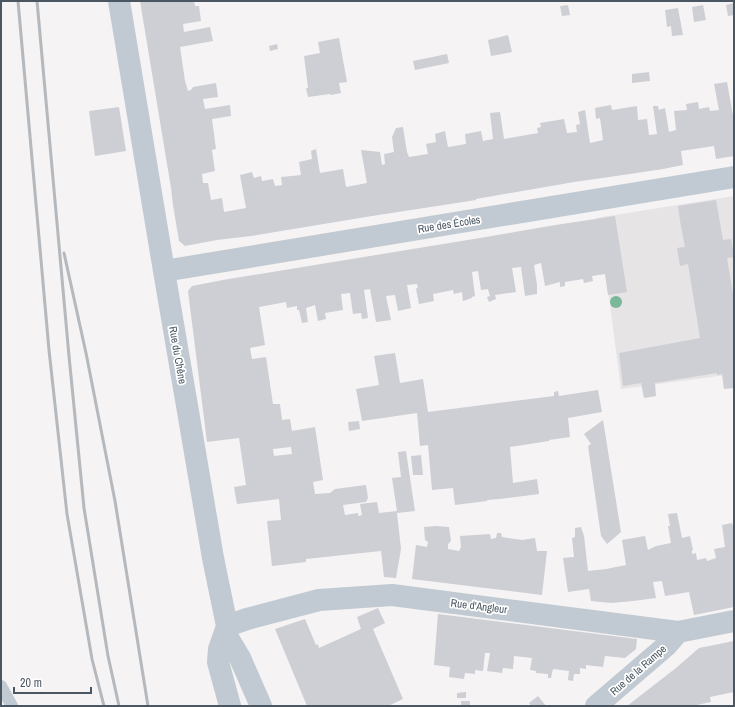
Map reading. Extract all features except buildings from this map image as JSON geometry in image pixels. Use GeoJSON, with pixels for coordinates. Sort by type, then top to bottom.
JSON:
{"type":"FeatureCollection","features":[{"type":"Feature","properties":{"kind":"street","name":"Rue du Chêne"},"geometry":{"type":"LineString","coordinates":[[119,1],[226,630],[219,649],[218,662],[230,706]]}},
{"type":"Feature","properties":{"kind":"street","name":"Rue des Écoles"},"geometry":{"type":"LineString","coordinates":[[164,271],[734,177]]}},
{"type":"Feature","properties":{"kind":"street","name":"Rue d'Angleur"},"geometry":{"type":"LineString","coordinates":[[226,630],[247,619],[319,600],[392,595],[678,632],[734,621]]}},
{"type":"Feature","properties":{"kind":"street"},"geometry":{"type":"LineString","coordinates":[[226,630],[261,706]]}},
{"type":"Feature","properties":{"kind":"street","name":"Rue de la Rampe"},"geometry":{"type":"LineString","coordinates":[[596,706],[666,646],[678,632]]}},
{"type":"Feature","properties":{"kind":"lane"},"geometry":{"type":"LineString","coordinates":[[1,686],[12,706]]}},
{"type":"Feature","properties":{"kind":"shaded area"},"geometry":{"type":"Polygon","coordinates":[[[734,196],[734,374],[621,389],[606,274],[596,218],[734,196]]]}},
{"type":"Feature","properties":{"kind":"railway"},"geometry":{"type":"LineString","coordinates":[[18,1],[49,350],[67,514],[92,659],[104,706]]}},
{"type":"Feature","properties":{"kind":"railway"},"geometry":{"type":"LineString","coordinates":[[37,1],[84,508],[108,656],[119,706]]}},
{"type":"Feature","properties":{"kind":"railway"},"geometry":{"type":"LineString","coordinates":[[64,253],[86,353],[115,501],[148,706]]}}]}
